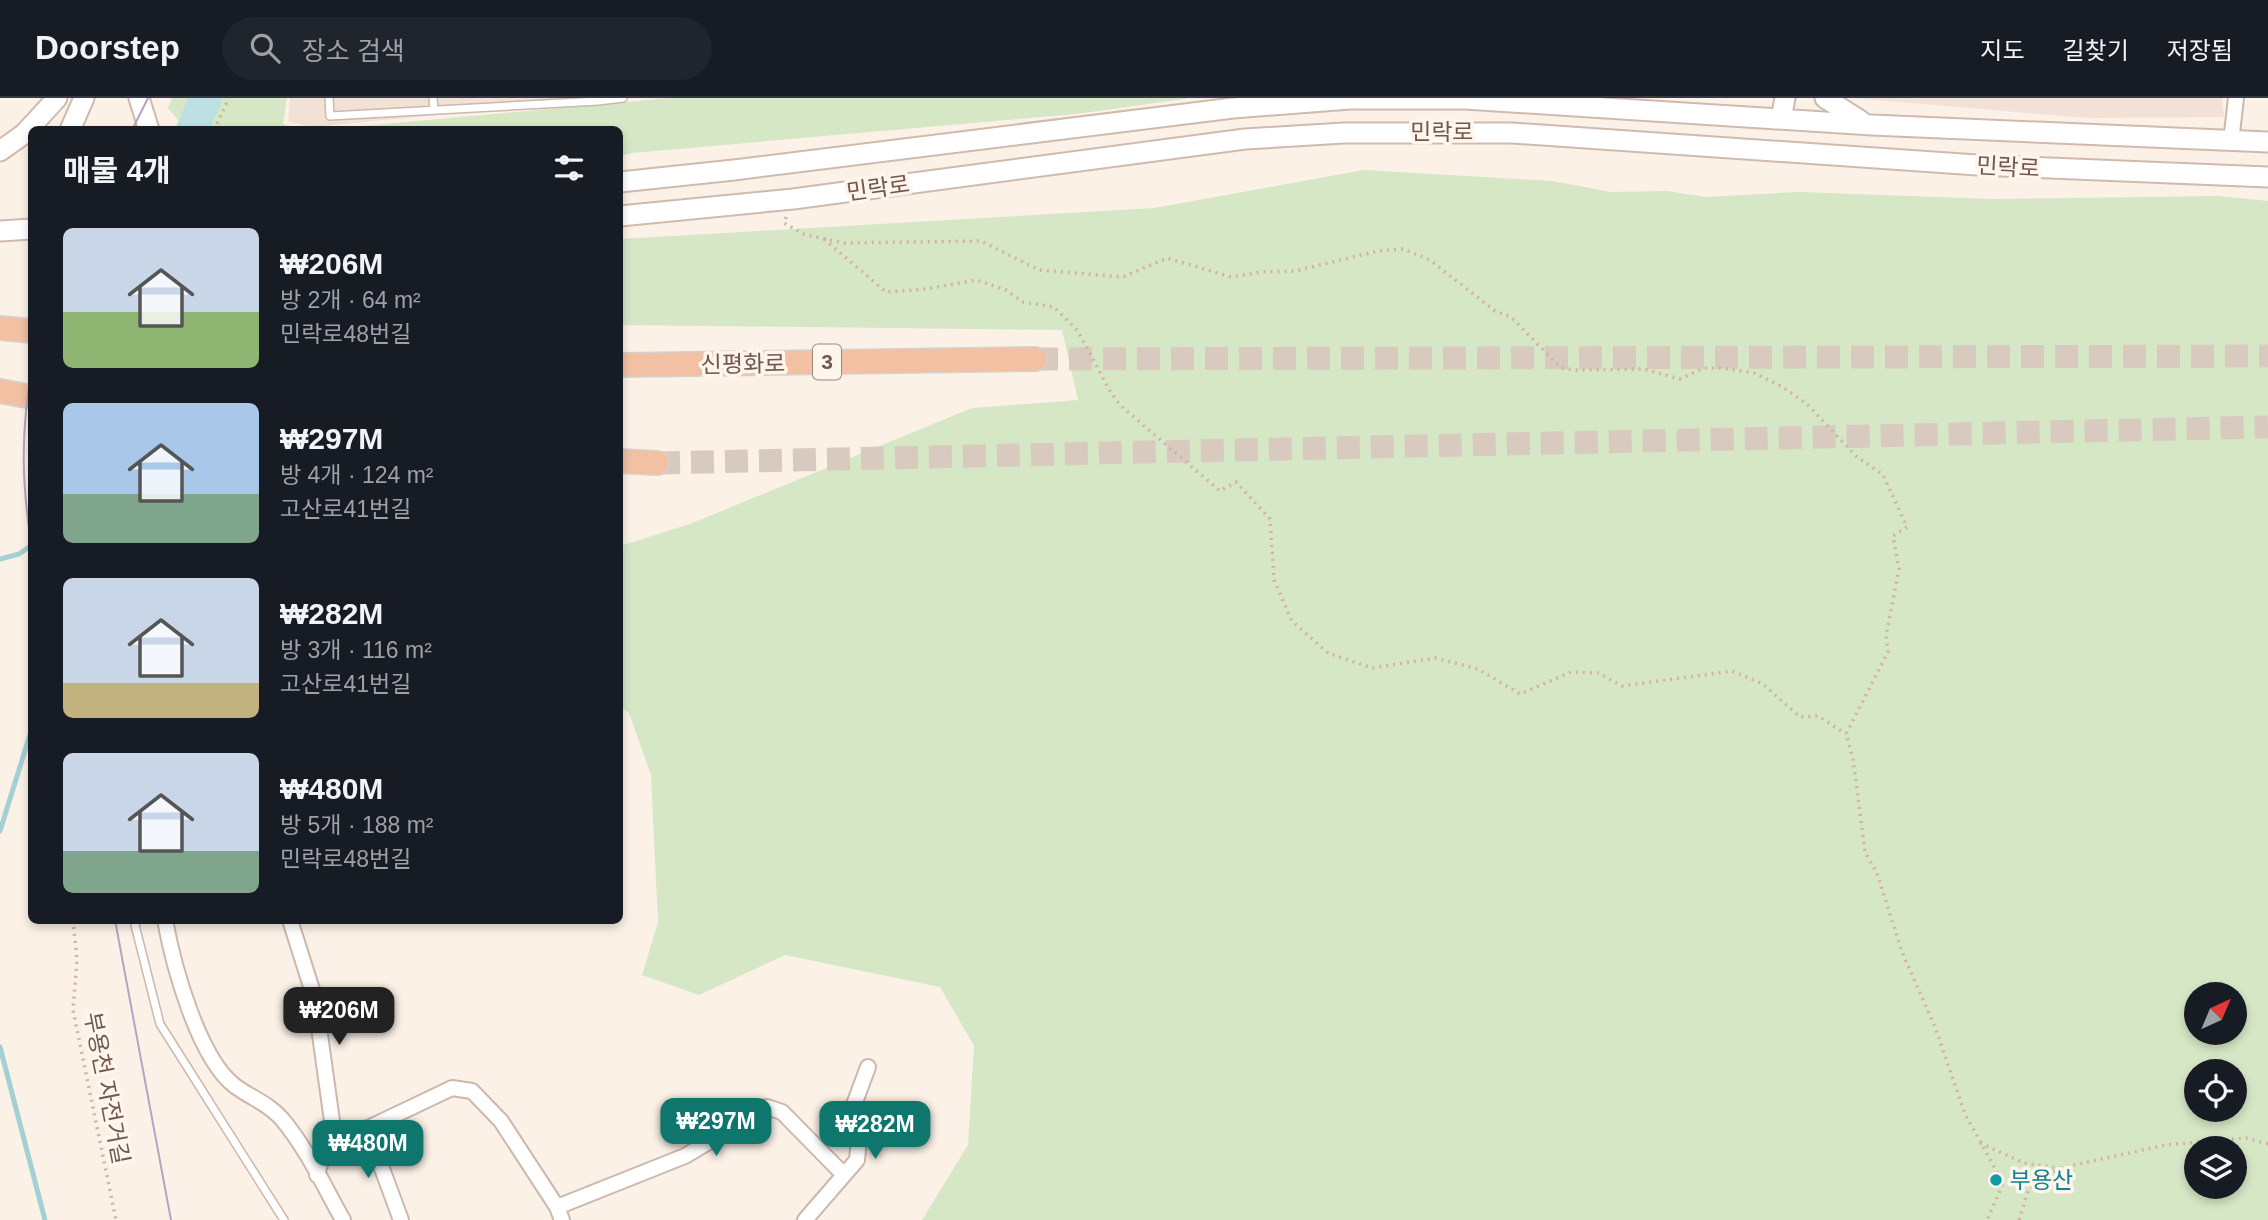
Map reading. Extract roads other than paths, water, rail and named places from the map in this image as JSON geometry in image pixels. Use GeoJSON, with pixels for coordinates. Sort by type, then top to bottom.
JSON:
{"type":"FeatureCollection","features":[{"type":"Feature","properties":{"kind":"highway"},"geometry":{"type":"LineString","coordinates":[[0,328],[28,331]]}},
{"type":"Feature","properties":{"kind":"highway","name":"신평화로"},"geometry":{"type":"LineString","coordinates":[[623,365],[1035,359]]}},
{"type":"Feature","properties":{"kind":"highway"},"geometry":{"type":"LineString","coordinates":[[0,391],[28,396]]}},
{"type":"Feature","properties":{"kind":"highway"},"geometry":{"type":"LineString","coordinates":[[623,461],[657,463]]}},
{"type":"Feature","properties":{"kind":"main road"},"geometry":{"type":"LineString","coordinates":[[31,126],[57,98]]}},
{"type":"Feature","properties":{"kind":"main road"},"geometry":{"type":"LineString","coordinates":[[72,126],[84,98]]}},
{"type":"Feature","properties":{"kind":"main road"},"geometry":{"type":"LineString","coordinates":[[1465,99],[1471,98]]}},
{"type":"Feature","properties":{"kind":"main road"},"geometry":{"type":"LineString","coordinates":[[1781,118],[1785,98]]}},
{"type":"Feature","properties":{"kind":"main road"},"geometry":{"type":"LineString","coordinates":[[1825,98],[1848,116],[1872,125]]}},
{"type":"Feature","properties":{"kind":"main road","name":"민락로"},"geometry":{"type":"LineString","coordinates":[[623,182],[746,169],[1233,108],[1350,99],[1465,99],[1872,125],[2268,142]]}},
{"type":"Feature","properties":{"kind":"main road"},"geometry":{"type":"LineString","coordinates":[[141,102],[148,126]]}},
{"type":"Feature","properties":{"kind":"main road"},"geometry":{"type":"LineString","coordinates":[[0,151],[28,130]]}},
{"type":"Feature","properties":{"kind":"main road","name":"민락로"},"geometry":{"type":"LineString","coordinates":[[623,216],[793,199],[1245,139],[1409,132],[1512,132],[1977,165],[2268,177]]}},
{"type":"Feature","properties":{"kind":"main road"},"geometry":{"type":"LineString","coordinates":[[0,231],[28,225]]}},
{"type":"Feature","properties":{"kind":"street"},"geometry":{"type":"LineString","coordinates":[[2231,142],[2236,98]]}},
{"type":"Feature","properties":{"kind":"street"},"geometry":{"type":"LineString","coordinates":[[166,924],[183,994],[216,1064],[234,1085],[262,1100],[279,1116],[343,1220]]}},
{"type":"Feature","properties":{"kind":"street"},"geometry":{"type":"LineString","coordinates":[[291,924],[315,999],[332,1121],[317,1175]]}},
{"type":"Feature","properties":{"kind":"street"},"geometry":{"type":"LineString","coordinates":[[805,1220],[857,1160],[859,1139],[849,1118],[868,1067]]}},
{"type":"Feature","properties":{"kind":"street"},"geometry":{"type":"LineString","coordinates":[[324,1149],[452,1088],[472,1091],[501,1121],[560,1213],[685,1156],[767,1107],[782,1112],[845,1175]]}},
{"type":"Feature","properties":{"kind":"street"},"geometry":{"type":"LineString","coordinates":[[368,1128],[401,1220]]}},
{"type":"Feature","properties":{"kind":"lane"},"geometry":{"type":"LineString","coordinates":[[329,98],[330,116],[623,98]]}},
{"type":"Feature","properties":{"kind":"lane"},"geometry":{"type":"LineString","coordinates":[[433,98],[434,110]]}},
{"type":"Feature","properties":{"kind":"lane"},"geometry":{"type":"LineString","coordinates":[[491,98],[492,107]]}},
{"type":"Feature","properties":{"kind":"lane"},"geometry":{"type":"LineString","coordinates":[[135,924],[160,1024],[284,1220]]}},
{"type":"Feature","properties":{"kind":"waterway"},"geometry":{"type":"LineString","coordinates":[[194,126],[206,98]]}},
{"type":"Feature","properties":{"kind":"waterway"},"geometry":{"type":"LineString","coordinates":[[0,559],[19,554],[28,548]]}},
{"type":"Feature","properties":{"kind":"waterway"},"geometry":{"type":"LineString","coordinates":[[0,831],[28,741]]}},
{"type":"Feature","properties":{"kind":"waterway"},"geometry":{"type":"LineString","coordinates":[[0,1047],[45,1220]]}},
{"type":"Feature","properties":{"kind":"tunnel"},"geometry":{"type":"LineString","coordinates":[[1035,359],[2268,356]]}},
{"type":"Feature","properties":{"kind":"tunnel"},"geometry":{"type":"LineString","coordinates":[[657,463],[2268,427]]}},
{"type":"Feature","properties":{"kind":"tram line"},"geometry":{"type":"LineString","coordinates":[[134,126],[148,98]]}},
{"type":"Feature","properties":{"kind":"tram line"},"geometry":{"type":"LineString","coordinates":[[28,393],[24,438],[28,518]]}},
{"type":"Feature","properties":{"kind":"tram line"},"geometry":{"type":"LineString","coordinates":[[116,924],[171,1220]]}},
{"type":"Feature","properties":{"kind":"place","name":"부용산"},"geometry":{"type":"Point","coordinates":[1996,1180]}}]}
